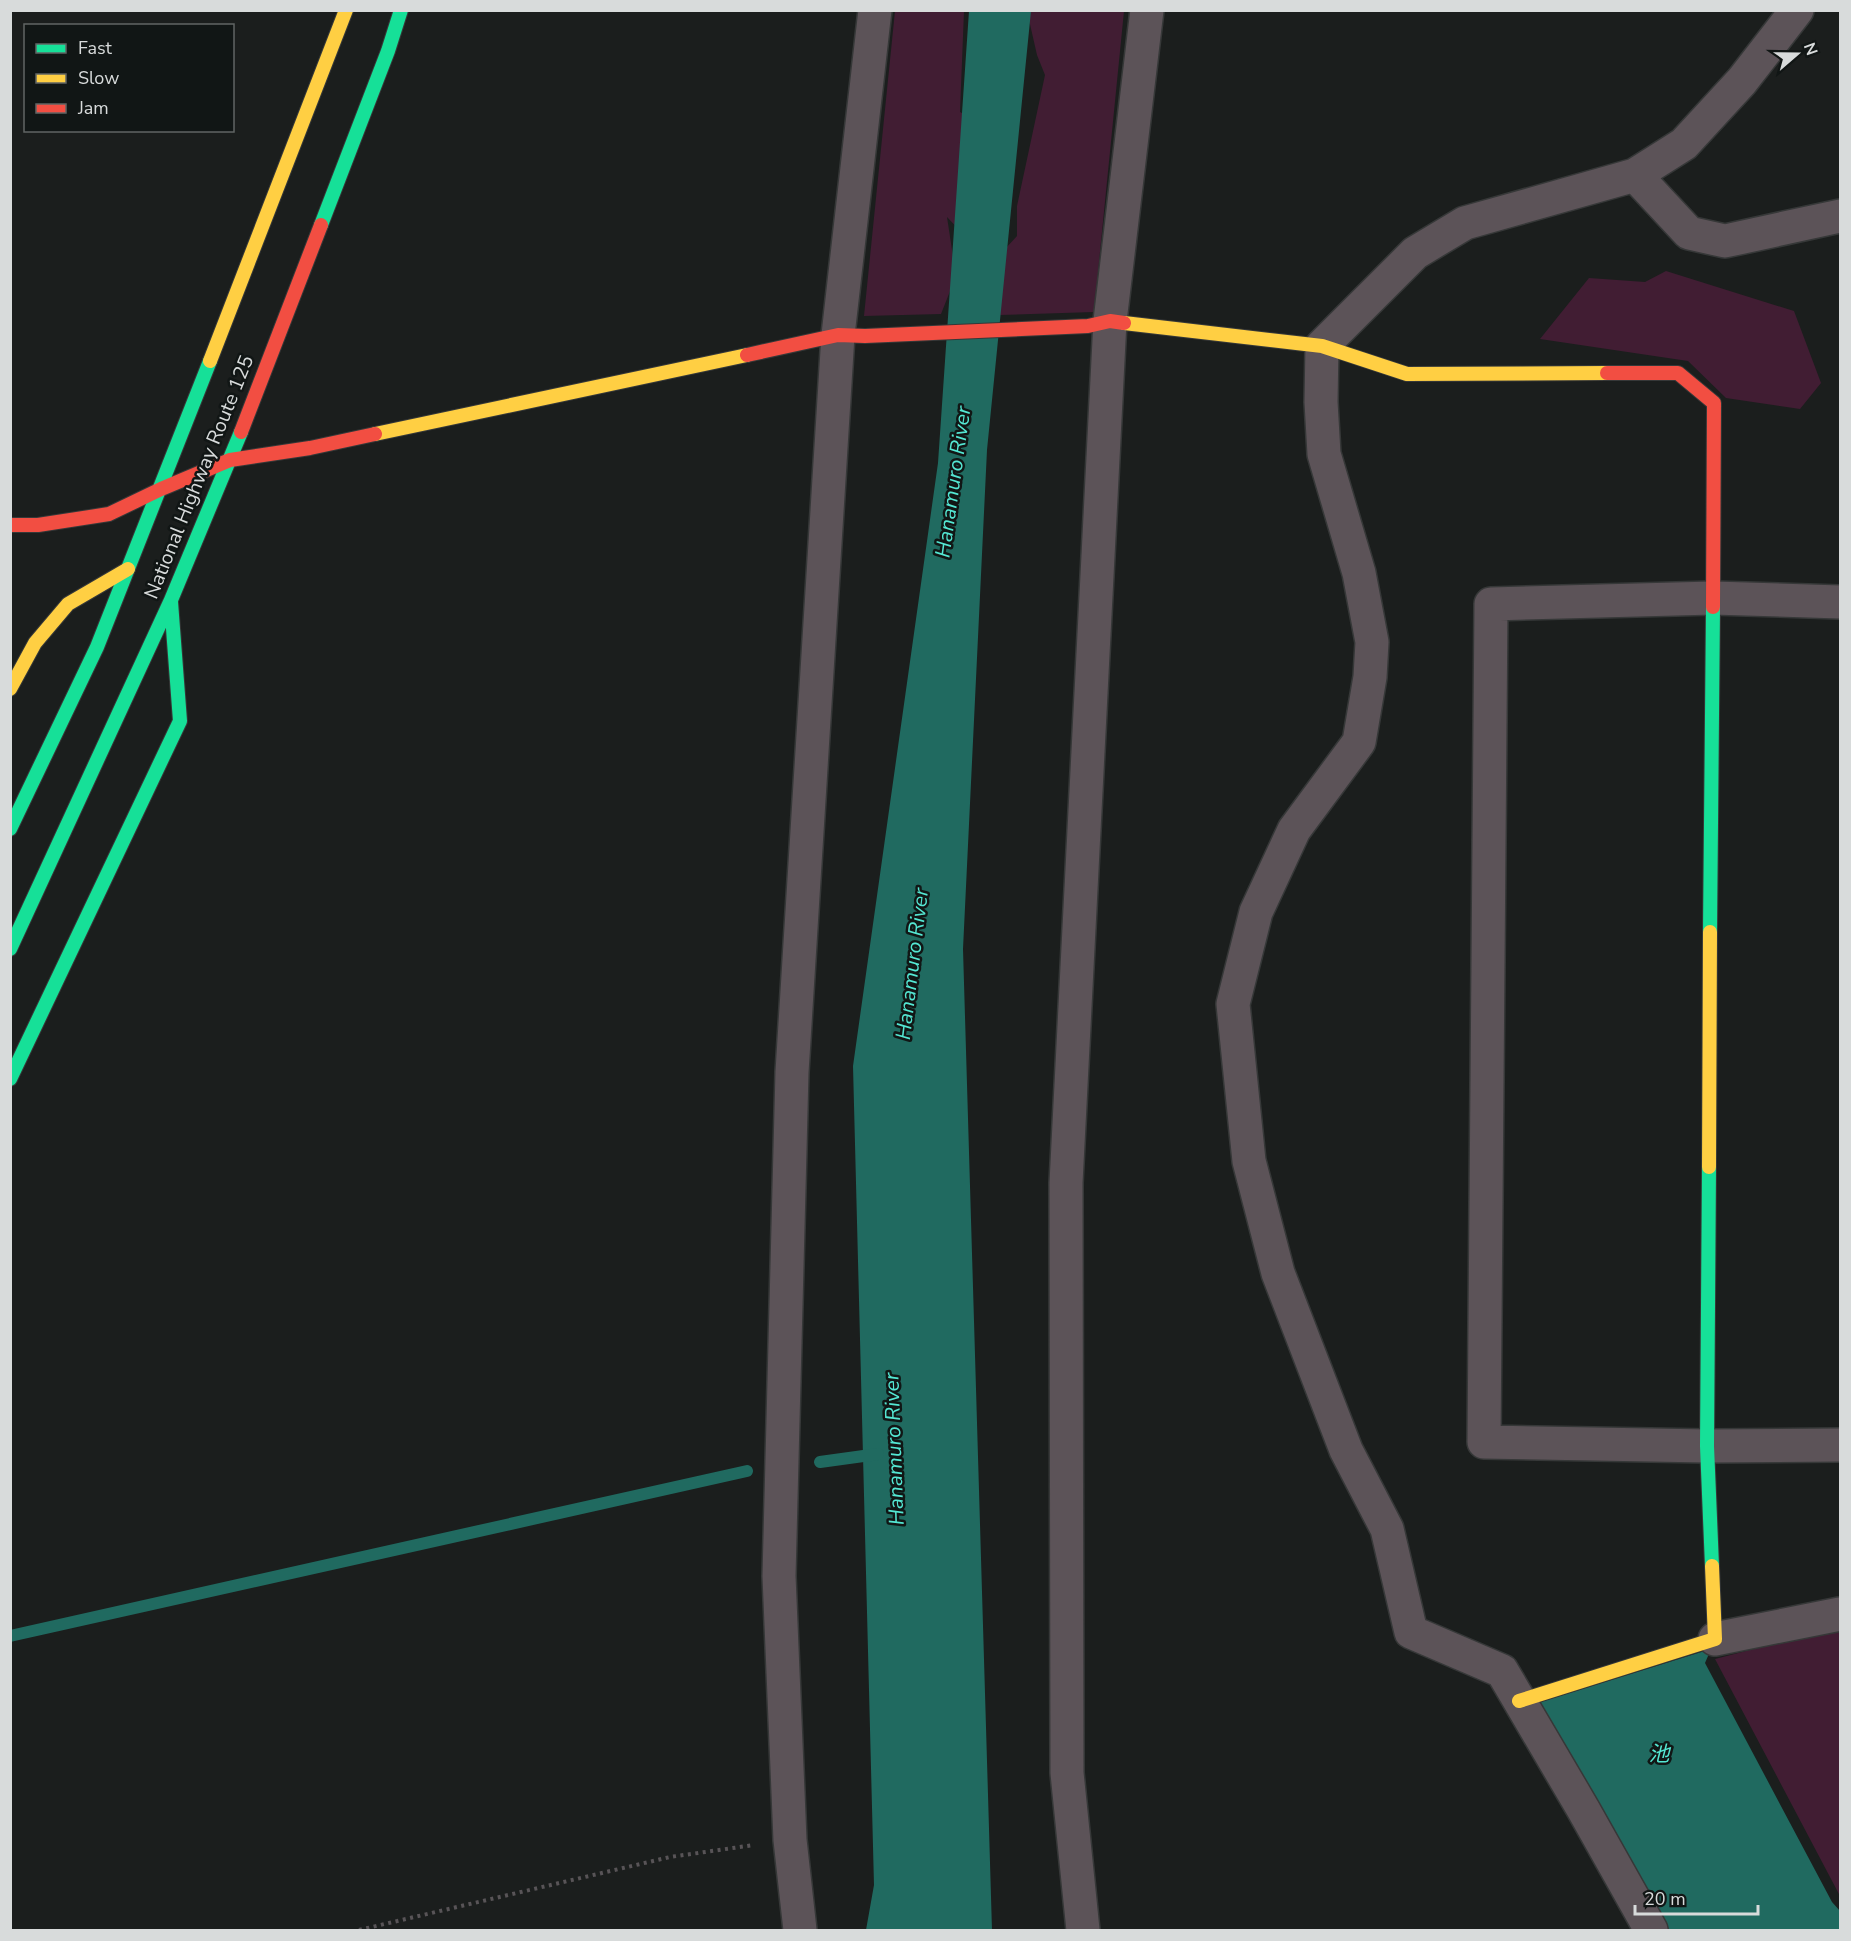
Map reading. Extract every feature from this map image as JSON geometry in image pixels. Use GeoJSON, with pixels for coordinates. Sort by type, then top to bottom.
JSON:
{"type":"FeatureCollection","features":[{"type":"Feature","properties":{"kind":"main road","name":"National Highway Route 125"},"geometry":{"type":"LineString","coordinates":[[10,829],[97,647],[161,489],[346,10]]}},
{"type":"Feature","properties":{"kind":"main road","name":"National Highway Route 125"},"geometry":{"type":"LineString","coordinates":[[10,949],[171,600],[230,460],[388,51],[401,10]]}},
{"type":"Feature","properties":{"kind":"main road"},"geometry":{"type":"LineString","coordinates":[[10,525],[38,525],[110,514],[161,489],[230,460],[310,448],[851,335],[1099,324],[1322,346],[1407,374],[1678,373],[1714,403],[1707,1446],[1715,1640],[1519,1701]]}},
{"type":"Feature","properties":{"kind":"main road"},"geometry":{"type":"LineString","coordinates":[[10,689],[36,643],[68,604],[128,569]]}},
{"type":"Feature","properties":{"kind":"main road"},"geometry":{"type":"LineString","coordinates":[[10,1079],[180,721],[171,600]]}},
{"type":"Feature","properties":{"kind":"street"},"geometry":{"type":"LineString","coordinates":[[800,1930],[790,1840],[779,1576],[792,1072],[875,10]]}},
{"type":"Feature","properties":{"kind":"street"},"geometry":{"type":"LineString","coordinates":[[1083,1930],[1067,1773],[1066,1183],[1099,324],[1147,10]]}},
{"type":"Feature","properties":{"kind":"street"},"geometry":{"type":"LineString","coordinates":[[1651,1930],[1502,1671],[1411,1632],[1387,1529],[1346,1450],[1278,1274],[1249,1161],[1233,1004],[1256,912],[1294,830],[1359,742],[1370,678],[1371,642],[1359,573],[1324,454],[1321,402],[1322,346],[1415,254],[1465,223],[1635,175],[1684,144],[1742,81],[1797,10]]}},
{"type":"Feature","properties":{"kind":"street"},"geometry":{"type":"LineString","coordinates":[[1635,175],[1689,233],[1725,241],[1840,216]]}},
{"type":"Feature","properties":{"kind":"street"},"geometry":{"type":"LineString","coordinates":[[1840,602],[1713,598],[1491,604],[1485,1406],[1485,1442],[1707,1446],[1840,1445]]}},
{"type":"Feature","properties":{"kind":"street"},"geometry":{"type":"LineString","coordinates":[[1715,1640],[1840,1614]]}},
{"type":"Feature","properties":{"kind":"path"},"geometry":{"type":"LineString","coordinates":[[359,1930],[670,1857],[790,1840]]}},
{"type":"Feature","properties":{"kind":"shaded area"},"geometry":{"type":"Polygon","coordinates":[[[895,11],[964,11],[960,112],[978,121],[964,235],[947,217],[956,276],[941,314],[864,316],[895,11]]]}},
{"type":"Feature","properties":{"kind":"shaded area"},"geometry":{"type":"Polygon","coordinates":[[[1027,11],[1124,11],[1094,312],[999,315],[995,260],[1017,236],[1017,206],[1045,75],[1037,55],[1027,11]]]}},
{"type":"Feature","properties":{"kind":"shaded area"},"geometry":{"type":"Polygon","coordinates":[[[1666,271],[1794,311],[1821,383],[1800,409],[1726,398],[1688,361],[1540,339],[1589,278],[1645,282],[1666,271]]]}},
{"type":"Feature","properties":{"kind":"shaded area"},"geometry":{"type":"Polygon","coordinates":[[[1840,1627],[1840,1896],[1715,1659],[1840,1627]]]}},
{"type":"Feature","properties":{"kind":"water","name":"Hanamuro River"},"geometry":{"type":"Polygon","coordinates":[[[969,11],[1031,11],[987,450],[963,949],[992,1930],[866,1930],[874,1885],[853,1066],[938,463],[969,11]]]}},
{"type":"Feature","properties":{"kind":"water","name":"池"},"geometry":{"type":"Polygon","coordinates":[[[1711,1649],[1705,1663],[1832,1902],[1840,1911],[1840,1930],[1662,1930],[1531,1705],[1711,1649]]]}},
{"type":"Feature","properties":{"kind":"waterway","name":"Hanamuro River"},"geometry":{"type":"LineString","coordinates":[[820,1462],[878,1454]]}},
{"type":"Feature","properties":{"kind":"waterway"},"geometry":{"type":"LineString","coordinates":[[10,1636],[747,1471]]}},
{"type":"Feature","properties":{"kind":"traffic: fast"},"geometry":{"type":"LineString","coordinates":[[321,225],[388,51],[401,10]]}},
{"type":"Feature","properties":{"kind":"traffic: fast"},"geometry":{"type":"LineString","coordinates":[[10,829],[97,647],[210,361]]}},
{"type":"Feature","properties":{"kind":"traffic: fast"},"geometry":{"type":"LineString","coordinates":[[10,949],[171,600],[241,432]]}},
{"type":"Feature","properties":{"kind":"traffic: fast"},"geometry":{"type":"LineString","coordinates":[[10,1079],[180,721],[171,602]]}},
{"type":"Feature","properties":{"kind":"traffic: fast"},"geometry":{"type":"LineString","coordinates":[[1710,932],[1713,607]]}},
{"type":"Feature","properties":{"kind":"traffic: fast"},"geometry":{"type":"LineString","coordinates":[[1709,1167],[1707,1446],[1712,1566]]}},
{"type":"Feature","properties":{"kind":"traffic: slow"},"geometry":{"type":"LineString","coordinates":[[210,361],[346,10]]}},
{"type":"Feature","properties":{"kind":"traffic: slow"},"geometry":{"type":"LineString","coordinates":[[1124,323],[1322,346],[1407,374],[1607,373]]}},
{"type":"Feature","properties":{"kind":"traffic: slow"},"geometry":{"type":"LineString","coordinates":[[375,434],[747,355]]}},
{"type":"Feature","properties":{"kind":"traffic: slow"},"geometry":{"type":"LineString","coordinates":[[10,689],[35,643],[68,604],[128,569]]}},
{"type":"Feature","properties":{"kind":"traffic: slow"},"geometry":{"type":"LineString","coordinates":[[1709,1167],[1710,932]]}},
{"type":"Feature","properties":{"kind":"traffic: slow"},"geometry":{"type":"LineString","coordinates":[[1519,1701],[1715,1639],[1712,1566]]}},
{"type":"Feature","properties":{"kind":"traffic: jam"},"geometry":{"type":"LineString","coordinates":[[241,432],[321,225]]}},
{"type":"Feature","properties":{"kind":"traffic: jam"},"geometry":{"type":"LineString","coordinates":[[747,355],[838,335],[865,336],[1088,326],[1110,321],[1124,323]]}},
{"type":"Feature","properties":{"kind":"traffic: jam"},"geometry":{"type":"LineString","coordinates":[[1607,373],[1678,373],[1714,403],[1713,607]]}},
{"type":"Feature","properties":{"kind":"traffic: jam"},"geometry":{"type":"LineString","coordinates":[[10,525],[38,525],[109,514],[230,460],[310,448],[375,434]]}}]}
